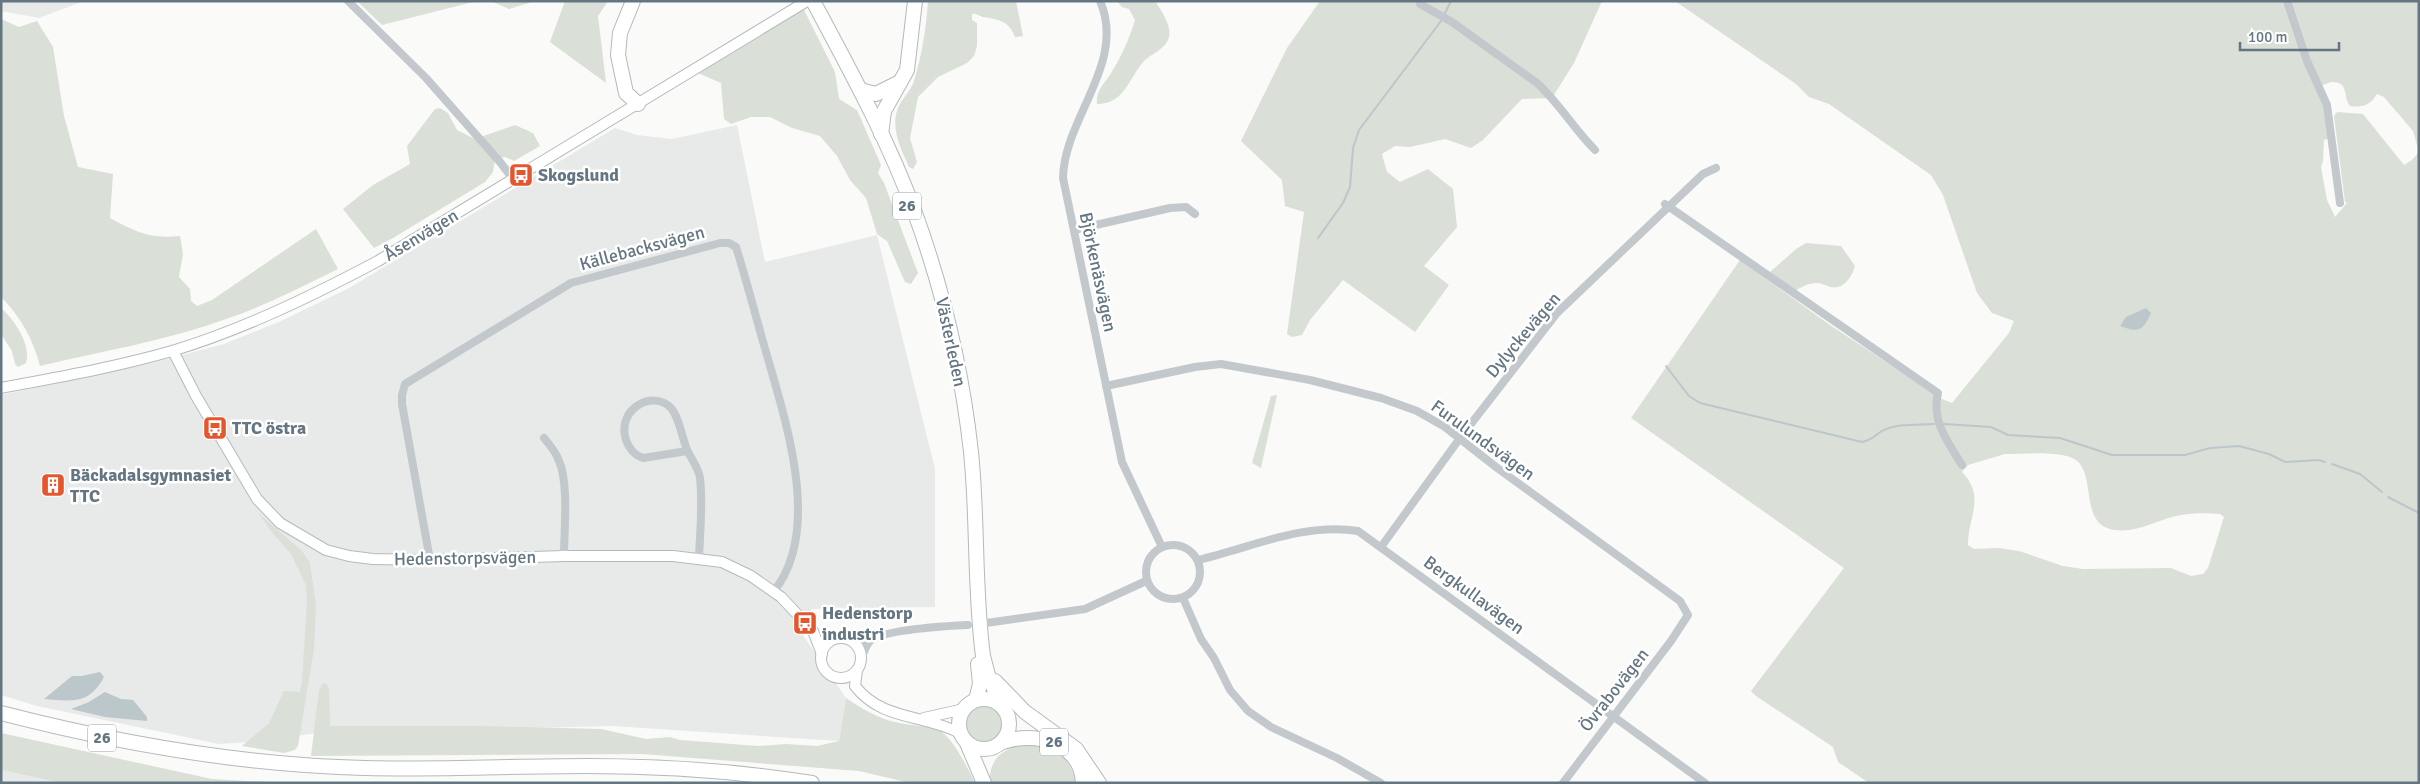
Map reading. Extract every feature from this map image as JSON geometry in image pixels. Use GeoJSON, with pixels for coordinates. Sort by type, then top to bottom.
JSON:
{"type":"FeatureCollection","features":[{"type":"Feature","properties":{"kind":"highway"},"geometry":{"type":"LineString","coordinates":[[633,1],[626,14],[618,44],[619,66],[628,95],[638,104]]}},
{"type":"Feature","properties":{"kind":"highway"},"geometry":{"type":"LineString","coordinates":[[881,134],[884,111],[903,79],[909,57],[915,1]]}},
{"type":"Feature","properties":{"kind":"highway","name":"Västerleden"},"geometry":{"type":"LineString","coordinates":[[813,5],[860,90],[910,200],[930,256],[948,319],[971,452],[981,641],[985,667],[1001,705]]}},
{"type":"Feature","properties":{"kind":"highway","name":"Västerleden"},"geometry":{"type":"LineString","coordinates":[[813,5],[893,171],[914,224],[943,321],[961,413],[970,492],[976,640],[980,684],[976,700]]}},
{"type":"Feature","properties":{"kind":"highway"},"geometry":{"type":"LineString","coordinates":[[860,90],[871,94],[882,92],[903,79]]}},
{"type":"Feature","properties":{"kind":"highway","name":"26"},"geometry":{"type":"LineString","coordinates":[[985,667],[1012,701],[1047,728]]}},
{"type":"Feature","properties":{"kind":"highway"},"geometry":{"type":"LineString","coordinates":[[985,783],[963,738],[960,716],[964,708],[976,700],[992,700],[1001,705]]}},
{"type":"Feature","properties":{"kind":"highway","name":"26"},"geometry":{"type":"LineString","coordinates":[[1001,705],[1009,718]]}},
{"type":"Feature","properties":{"kind":"highway","name":"26"},"geometry":{"type":"LineString","coordinates":[[1,713],[122,741],[250,761],[366,768],[643,767],[759,776],[812,783]]}},
{"type":"Feature","properties":{"kind":"highway"},"geometry":{"type":"LineString","coordinates":[[985,783],[987,761],[1009,731],[1009,718],[1047,728],[1076,750],[1099,783]]}},
{"type":"Feature","properties":{"kind":"highway","name":"26"},"geometry":{"type":"LineString","coordinates":[[1,719],[50,732],[137,750],[286,771],[365,774],[644,773],[763,783]]}},
{"type":"Feature","properties":{"kind":"highway","name":"26"},"geometry":{"type":"LineString","coordinates":[[963,738],[977,748],[998,745],[1028,736],[1047,739],[1056,743],[1076,762],[1081,772],[1083,783]]}},
{"type":"Feature","properties":{"kind":"street"},"geometry":{"type":"LineString","coordinates":[[348,1],[426,78],[513,179]]}},
{"type":"Feature","properties":{"kind":"street","name":"Björkenäsvägen"},"geometry":{"type":"LineString","coordinates":[[1100,1],[1108,26],[1102,67],[1067,151],[1063,166],[1063,178],[1122,462],[1162,547]]}},
{"type":"Feature","properties":{"kind":"street"},"geometry":{"type":"LineString","coordinates":[[2288,1],[2307,61],[2327,105],[2340,203]]}},
{"type":"Feature","properties":{"kind":"street"},"geometry":{"type":"LineString","coordinates":[[1420,2],[1452,22],[1548,93],[1574,128],[1595,150]]}},
{"type":"Feature","properties":{"kind":"street","name":"Åsenvägen"},"geometry":{"type":"LineString","coordinates":[[1,388],[121,365],[173,350],[235,329],[327,288],[378,261],[638,104],[813,5]]}},
{"type":"Feature","properties":{"kind":"street","name":"Dylyckevägen"},"geometry":{"type":"LineString","coordinates":[[1381,547],[1460,438],[1557,313],[1667,205],[1703,174],[1716,168]]}},
{"type":"Feature","properties":{"kind":"street"},"geometry":{"type":"LineString","coordinates":[[1667,205],[1938,393],[1937,407],[1940,427],[1962,465]]}},
{"type":"Feature","properties":{"kind":"street"},"geometry":{"type":"LineString","coordinates":[[1074,230],[1170,208],[1186,207],[1196,214]]}},
{"type":"Feature","properties":{"kind":"street","name":"Källebacksvägen"},"geometry":{"type":"LineString","coordinates":[[430,560],[402,404],[405,384],[571,283],[705,246],[729,243],[736,247],[740,260],[778,395],[795,468],[797,520],[794,554],[789,568],[774,591]]}},
{"type":"Feature","properties":{"kind":"street","name":"Hedenstorpsvägen"},"geometry":{"type":"LineString","coordinates":[[173,350],[196,396],[257,499],[280,523],[304,539],[326,550],[342,555],[372,559],[430,560],[564,556],[673,556],[722,562],[751,576],[774,591],[814,631],[822,654]]}},
{"type":"Feature","properties":{"kind":"street","name":"Furulundsvägen"},"geometry":{"type":"LineString","coordinates":[[1106,386],[1222,364],[1310,380],[1381,398],[1417,411],[1445,427],[1496,467],[1680,601],[1688,615]]}},
{"type":"Feature","properties":{"kind":"street"},"geometry":{"type":"LineString","coordinates":[[687,451],[650,457],[636,456],[626,440],[623,425],[624,419],[634,408],[648,402],[664,404],[675,415],[687,451],[695,463],[700,477],[698,558]]}},
{"type":"Feature","properties":{"kind":"street"},"geometry":{"type":"LineString","coordinates":[[544,438],[554,450],[560,463],[564,480],[564,556]]}},
{"type":"Feature","properties":{"kind":"street","name":"Bergkullavägen"},"geometry":{"type":"LineString","coordinates":[[1198,560],[1304,532],[1340,528],[1358,531],[1705,783]]}},
{"type":"Feature","properties":{"kind":"street"},"geometry":{"type":"LineString","coordinates":[[1176,545],[1188,550],[1198,560],[1200,578],[1196,587],[1183,598],[1172,600],[1161,598],[1152,591],[1146,582],[1145,571],[1147,561],[1153,553],[1162,547],[1176,545]]}},
{"type":"Feature","properties":{"kind":"street"},"geometry":{"type":"LineString","coordinates":[[986,623],[1084,609],[1146,582]]}},
{"type":"Feature","properties":{"kind":"street"},"geometry":{"type":"LineString","coordinates":[[1183,598],[1202,639],[1230,690],[1248,711],[1272,727],[1337,758],[1381,783]]}},
{"type":"Feature","properties":{"kind":"street","name":"Övrabovägen"},"geometry":{"type":"LineString","coordinates":[[1563,783],[1671,641],[1688,615]]}},
{"type":"Feature","properties":{"kind":"street"},"geometry":{"type":"LineString","coordinates":[[854,643],[869,642],[892,634],[935,627],[968,625]]}},
{"type":"Feature","properties":{"kind":"street"},"geometry":{"type":"LineString","coordinates":[[814,631],[835,639],[845,638],[854,643],[859,650],[861,658]]}},
{"type":"Feature","properties":{"kind":"street"},"geometry":{"type":"LineString","coordinates":[[835,639],[826,645],[822,654],[822,664],[825,670],[855,686],[865,697],[882,708],[897,715],[944,725],[963,738]]}},
{"type":"Feature","properties":{"kind":"street"},"geometry":{"type":"LineString","coordinates":[[855,686],[857,670],[869,642]]}},
{"type":"Feature","properties":{"kind":"street"},"geometry":{"type":"LineString","coordinates":[[837,677],[848,676],[857,670]]}},
{"type":"Feature","properties":{"kind":"street"},"geometry":{"type":"LineString","coordinates":[[918,719],[964,708]]}},
{"type":"Feature","properties":{"kind":"shaded area"},"geometry":{"type":"Polygon","coordinates":[[[1,1],[84,1],[39,18],[1,11],[1,1]]]}},
{"type":"Feature","properties":{"kind":"shaded area"},"geometry":{"type":"Polygon","coordinates":[[[357,1],[477,1],[382,25],[357,1]]]}},
{"type":"Feature","properties":{"kind":"shaded area"},"geometry":{"type":"Polygon","coordinates":[[[491,1],[535,1],[509,9],[491,1]]]}},
{"type":"Feature","properties":{"kind":"shaded area"},"geometry":{"type":"Polygon","coordinates":[[[565,1],[608,1],[598,16],[606,83],[550,42],[565,1]]]}},
{"type":"Feature","properties":{"kind":"shaded area"},"geometry":{"type":"Polygon","coordinates":[[[928,1],[1016,1],[1023,36],[1015,37],[1010,27],[1002,22],[972,14],[972,20],[977,23],[977,46],[974,56],[967,63],[938,77],[918,97],[910,138],[917,162],[913,169],[909,167],[897,138],[895,123],[898,108],[913,85],[917,71],[928,1]]]}},
{"type":"Feature","properties":{"kind":"shaded area"},"geometry":{"type":"Polygon","coordinates":[[[1117,1],[1155,1],[1163,13],[1170,33],[1165,45],[1144,61],[1119,96],[1103,104],[1097,104],[1098,94],[1120,58],[1135,20],[1129,9],[1122,7],[1117,1]]]}},
{"type":"Feature","properties":{"kind":"shaded area"},"geometry":{"type":"Polygon","coordinates":[[[1320,1],[1602,1],[1574,63],[1552,98],[1522,99],[1483,140],[1471,148],[1445,139],[1410,147],[1395,146],[1382,154],[1387,172],[1400,182],[1428,169],[1453,189],[1457,227],[1424,266],[1449,285],[1415,332],[1343,280],[1310,320],[1302,335],[1292,337],[1287,334],[1304,212],[1285,206],[1282,180],[1241,141],[1287,48],[1320,1]]]}},
{"type":"Feature","properties":{"kind":"shaded area"},"geometry":{"type":"Polygon","coordinates":[[[1675,1],[2419,1],[2419,152],[2419,783],[1869,783],[1838,762],[1833,747],[1751,691],[1844,568],[1631,418],[1740,260],[1830,325],[1942,399],[1952,403],[2009,333],[2014,321],[1992,313],[1977,293],[1943,195],[1931,175],[1829,104],[1809,97],[1796,84],[1675,1]],[[2331,82],[2323,85],[2319,93],[2325,105],[2331,138],[2324,140],[2321,167],[2327,200],[2335,217],[2347,203],[2345,202],[2334,116],[2337,112],[2363,114],[2404,165],[2419,152],[2413,131],[2384,97],[2377,94],[2372,101],[2365,105],[2358,107],[2350,106],[2341,84],[2331,82]],[[2005,454],[1968,465],[1962,472],[1973,490],[1974,507],[1968,545],[1974,549],[1999,548],[2019,551],[2063,566],[2083,569],[2171,568],[2191,576],[2203,574],[2208,568],[2224,517],[2220,514],[2200,513],[2181,515],[2135,529],[2116,530],[2107,528],[2093,514],[2084,470],[2078,462],[2070,457],[2055,454],[2005,454]]]}},
{"type":"Feature","properties":{"kind":"shaded area"},"geometry":{"type":"Polygon","coordinates":[[[803,8],[835,72],[839,99],[857,110],[881,165],[878,173],[884,183],[918,273],[911,284],[905,282],[887,241],[877,234],[866,198],[850,180],[837,156],[820,136],[792,128],[770,117],[751,117],[731,124],[724,119],[721,83],[698,73],[803,8]]]}},
{"type":"Feature","properties":{"kind":"shaded area"},"geometry":{"type":"Polygon","coordinates":[[[1,19],[19,27],[37,21],[53,47],[64,116],[78,167],[113,174],[110,218],[143,233],[169,237],[180,236],[183,254],[179,277],[190,289],[191,301],[197,306],[212,300],[316,229],[338,269],[269,302],[203,327],[157,340],[40,366],[34,347],[25,329],[15,312],[1,297],[1,19]]]}},
{"type":"Feature","properties":{"kind":"shaded area"},"geometry":{"type":"Polygon","coordinates":[[[440,108],[448,113],[457,130],[475,139],[515,125],[533,133],[540,146],[514,161],[505,157],[495,159],[493,172],[485,182],[374,248],[343,209],[373,185],[410,164],[407,146],[435,109],[440,108]]]}},
{"type":"Feature","properties":{"kind":"shaded area"},"geometry":{"type":"Polygon","coordinates":[[[737,125],[765,262],[877,235],[935,469],[935,607],[812,609],[798,628],[846,698],[839,741],[613,726],[318,733],[219,744],[37,706],[1,695],[1,395],[148,364],[224,344],[281,321],[349,288],[615,128],[637,135],[672,139],[737,125]]]}},
{"type":"Feature","properties":{"kind":"shaded area"},"geometry":{"type":"Polygon","coordinates":[[[1806,243],[1841,246],[1855,266],[1852,274],[1844,284],[1831,287],[1818,283],[1810,284],[1795,291],[1769,273],[1796,249],[1806,243]]]}},
{"type":"Feature","properties":{"kind":"shaded area"},"geometry":{"type":"Polygon","coordinates":[[[1,308],[21,333],[24,341],[27,356],[26,363],[18,367],[15,364],[12,351],[1,334],[1,308]]]}},
{"type":"Feature","properties":{"kind":"shaded area"},"geometry":{"type":"Polygon","coordinates":[[[2146,308],[2151,313],[2143,327],[2136,330],[2120,326],[2126,317],[2146,308]]]}},
{"type":"Feature","properties":{"kind":"shaded area"},"geometry":{"type":"Polygon","coordinates":[[[1277,395],[1261,468],[1252,463],[1271,396],[1277,395]]]}},
{"type":"Feature","properties":{"kind":"shaded area"},"geometry":{"type":"Polygon","coordinates":[[[257,512],[302,551],[310,563],[316,605],[314,648],[298,746],[295,750],[284,753],[242,746],[269,723],[284,691],[300,692],[302,681],[307,602],[306,585],[291,554],[257,512]]]}},
{"type":"Feature","properties":{"kind":"shaded area"},"geometry":{"type":"Polygon","coordinates":[[[100,672],[104,677],[92,693],[86,697],[71,700],[44,699],[72,676],[100,672]]]}},
{"type":"Feature","properties":{"kind":"shaded area"},"geometry":{"type":"Polygon","coordinates":[[[323,683],[327,684],[329,690],[330,726],[475,726],[601,729],[646,739],[670,737],[680,740],[758,746],[786,744],[817,746],[839,741],[846,698],[882,718],[940,731],[955,747],[975,783],[910,783],[859,771],[642,754],[311,756],[319,690],[323,683]]]}},
{"type":"Feature","properties":{"kind":"shaded area"},"geometry":{"type":"Polygon","coordinates":[[[105,692],[121,699],[133,700],[147,717],[147,721],[105,717],[71,709],[89,702],[105,692]]]}},
{"type":"Feature","properties":{"kind":"shaded area"},"geometry":{"type":"Polygon","coordinates":[[[985,703],[1000,709],[1006,724],[1000,739],[985,745],[970,739],[964,724],[970,709],[985,703]]]}},
{"type":"Feature","properties":{"kind":"shaded area"},"geometry":{"type":"Polygon","coordinates":[[[1,733],[212,779],[284,783],[62,783],[1,770],[1,733]]]}},
{"type":"Feature","properties":{"kind":"shaded area"},"geometry":{"type":"Polygon","coordinates":[[[1027,744],[1045,744],[1053,748],[1070,766],[1076,783],[990,783],[990,774],[995,760],[1005,751],[1027,744]]]}},
{"type":"Feature","properties":{"kind":"shaded area"},"geometry":{"type":"Polygon","coordinates":[[[1,770],[62,783],[1,783],[1,770]]]}},
{"type":"Feature","properties":{"kind":"waterway"},"geometry":{"type":"LineString","coordinates":[[1445,13],[1451,1]]}},
{"type":"Feature","properties":{"kind":"waterway"},"geometry":{"type":"LineString","coordinates":[[1318,238],[1343,203],[1350,187],[1353,148],[1359,130],[1441,21]]}},
{"type":"Feature","properties":{"kind":"waterway"},"geometry":{"type":"LineString","coordinates":[[1666,366],[1689,396],[1700,403],[1862,442],[1871,439],[1888,428],[1934,424]]}},
{"type":"Feature","properties":{"kind":"waterway"},"geometry":{"type":"LineString","coordinates":[[1944,424],[1991,427],[2008,435],[2060,438],[2112,455],[2185,455],[2210,448],[2239,446],[2269,454],[2285,462],[2319,460],[2325,462]]}},
{"type":"Feature","properties":{"kind":"waterway"},"geometry":{"type":"LineString","coordinates":[[2332,464],[2360,474],[2382,492]]}},
{"type":"Feature","properties":{"kind":"waterway"},"geometry":{"type":"LineString","coordinates":[[2388,497],[2419,513]]}},
{"type":"Feature","properties":{"kind":"place","name":"Skogslund"},"geometry":{"type":"Point","coordinates":[521,175]}},
{"type":"Feature","properties":{"kind":"place","name":"TTC östra"},"geometry":{"type":"Point","coordinates":[215,428]}},
{"type":"Feature","properties":{"kind":"place","name":"Bäckadalsgymnasiet TTC"},"geometry":{"type":"Point","coordinates":[53,485]}},
{"type":"Feature","properties":{"kind":"place","name":"Hedenstorp industri"},"geometry":{"type":"Point","coordinates":[805,623]}}]}
